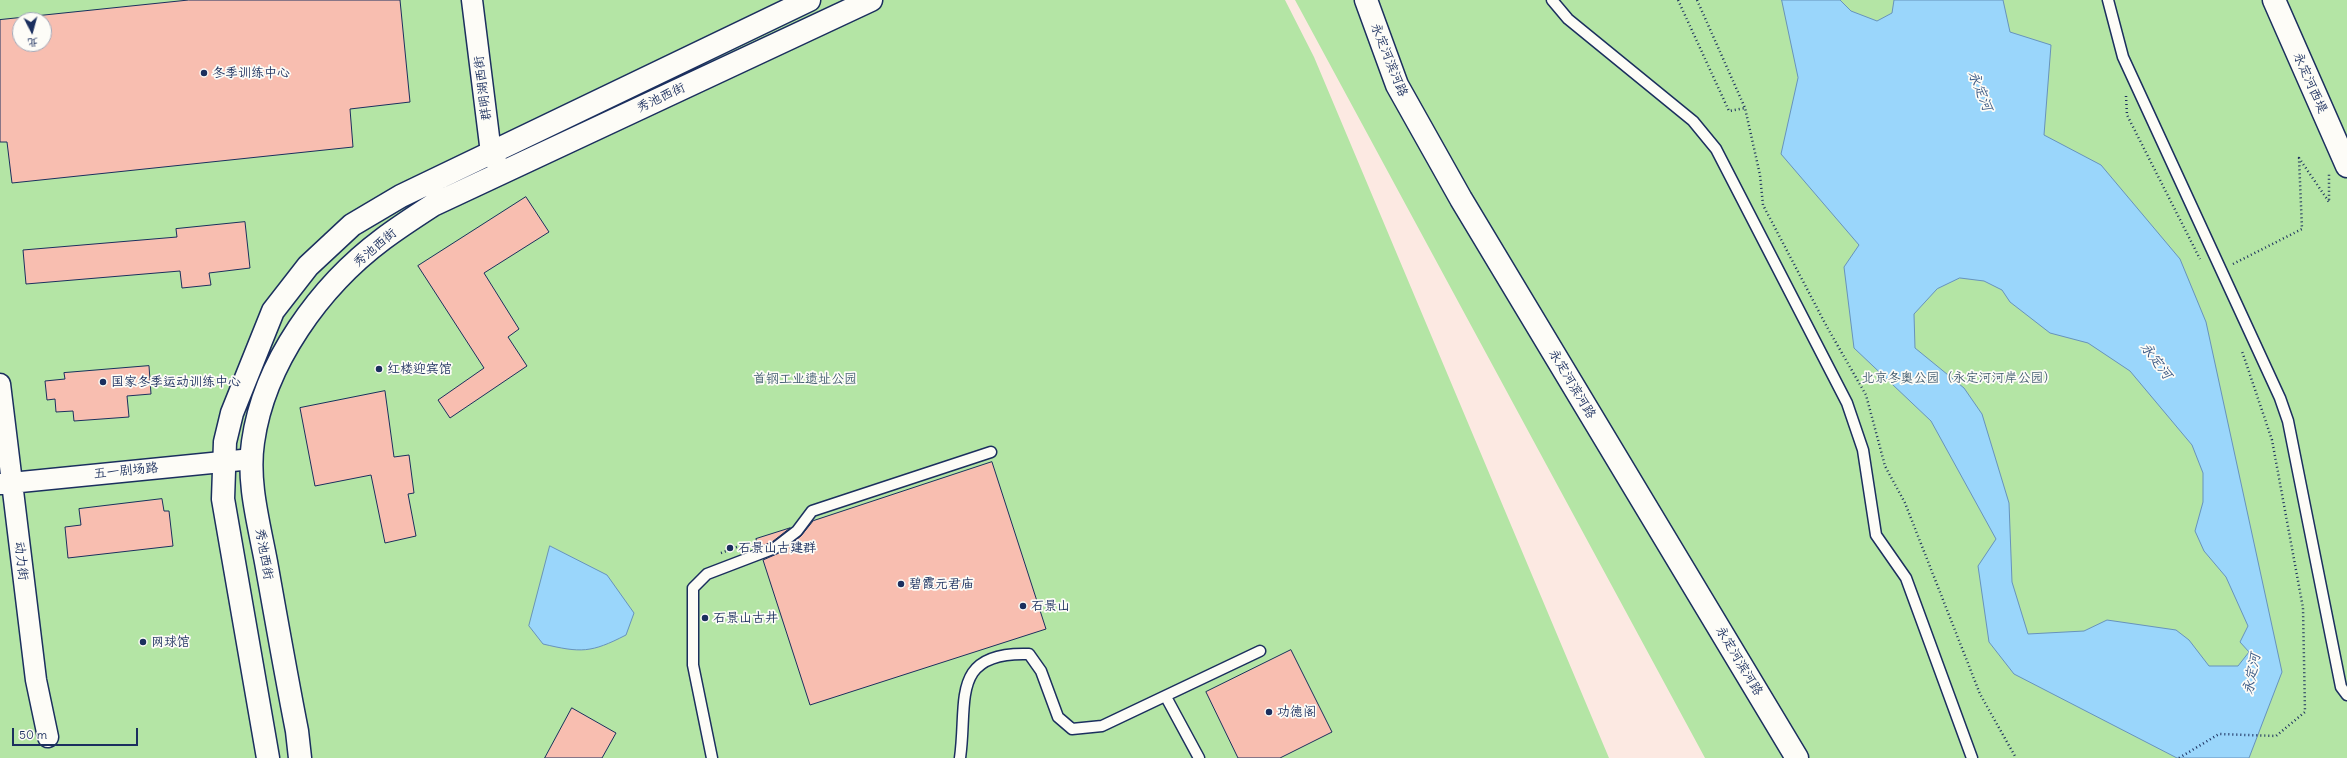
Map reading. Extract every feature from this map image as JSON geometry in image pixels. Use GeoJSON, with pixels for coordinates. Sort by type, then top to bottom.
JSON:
{"type":"FeatureCollection","features":[{"type":"Feature","properties":{"kind":"street","name":"群明湖西街"},"geometry":{"type":"LineString","coordinates":[[472,0],[491,153],[502,172]]}},
{"type":"Feature","properties":{"kind":"street","name":"秀池西街"},"geometry":{"type":"LineString","coordinates":[[268,758],[231,556],[223,499],[223,461],[232,413],[273,311],[308,266],[352,225],[401,196],[809,0]]}},
{"type":"Feature","properties":{"kind":"street","name":"秀池西街"},"geometry":{"type":"LineString","coordinates":[[300,758],[297,731],[258,518],[252,459],[253,442],[266,388],[293,334],[331,286],[382,240],[433,205],[871,0]]}},
{"type":"Feature","properties":{"kind":"street","name":"永定河滨河路"},"geometry":{"type":"LineString","coordinates":[[1366,0],[1397,85],[1460,199],[1797,758]]}},
{"type":"Feature","properties":{"kind":"street","name":"永定河西堤"},"geometry":{"type":"LineString","coordinates":[[2274,0],[2338,168]]}},
{"type":"Feature","properties":{"kind":"street","name":"动力街"},"geometry":{"type":"LineString","coordinates":[[0,384],[5,484],[36,680],[48,737]]}},
{"type":"Feature","properties":{"kind":"street","name":"五一剧场路"},"geometry":{"type":"LineString","coordinates":[[5,484],[252,459]]}},
{"type":"Feature","properties":{"kind":"lane"},"geometry":{"type":"LineString","coordinates":[[1552,0],[1568,19],[1693,121],[1716,150],[1847,403],[1863,450],[1876,535],[1906,578],[1972,758]]}},
{"type":"Feature","properties":{"kind":"lane"},"geometry":{"type":"LineString","coordinates":[[2108,0],[2124,57],[2280,398],[2288,421],[2340,687],[2347,695]]}},
{"type":"Feature","properties":{"kind":"lane"},"geometry":{"type":"LineString","coordinates":[[712,758],[693,665],[693,588],[707,574],[775,548],[797,531],[812,511],[991,452]]}},
{"type":"Feature","properties":{"kind":"lane"},"geometry":{"type":"LineString","coordinates":[[960,758],[964,701],[969,677],[984,662],[1007,653],[1029,654],[1041,670],[1058,717],[1072,729],[1102,726],[1166,697],[1260,651]]}},
{"type":"Feature","properties":{"kind":"lane"},"geometry":{"type":"LineString","coordinates":[[1166,697],[1199,758]]}},
{"type":"Feature","properties":{"kind":"path"},"geometry":{"type":"LineString","coordinates":[[1697,0],[1745,108]]}},
{"type":"Feature","properties":{"kind":"path"},"geometry":{"type":"LineString","coordinates":[[2125,94],[2127,115],[2201,262]]}},
{"type":"Feature","properties":{"kind":"path"},"geometry":{"type":"LineString","coordinates":[[2222,270],[2302,230],[2299,158],[2329,202],[2338,168]]}},
{"type":"Feature","properties":{"kind":"path"},"geometry":{"type":"LineString","coordinates":[[2179,758],[2219,734],[2276,736],[2305,712],[2303,608],[2272,440],[2241,347]]}},
{"type":"Feature","properties":{"kind":"green space","name":"首钢工业遗址公园"},"geometry":{"type":"Polygon","coordinates":[[[0,0],[1285,0],[1314,57],[1609,758],[0,758],[0,0]]]}},
{"type":"Feature","properties":{"kind":"green space","name":"北京冬奥公园（永定河河岸公园）"},"geometry":{"type":"Polygon","coordinates":[[[1295,0],[2347,0],[2347,758],[1705,758],[1295,0]]]}},
{"type":"Feature","properties":{"kind":"water","name":"永定河"},"geometry":{"type":"Polygon","coordinates":[[[1782,0],[1840,0],[1851,11],[1877,21],[1892,13],[1894,0],[2003,0],[2010,32],[2051,45],[2044,135],[2101,165],[2180,259],[2206,322],[2282,672],[2249,758],[2177,758],[2014,674],[1989,642],[1978,566],[1996,539],[1931,421],[1854,348],[1844,267],[1859,245],[1781,154],[1798,78],[1782,0]],[[1960,278],[1937,289],[1914,314],[1915,348],[1964,388],[1982,414],[2009,503],[2012,582],[2028,634],[2084,631],[2107,620],[2176,630],[2189,640],[2209,666],[2238,666],[2249,652],[2240,642],[2248,626],[2226,577],[2204,551],[2195,531],[2203,502],[2203,473],[2192,445],[2130,371],[2088,343],[2050,333],[2010,302],[2002,290],[1984,281],[1960,278]]]}},
{"type":"Feature","properties":{"kind":"water"},"geometry":{"type":"Polygon","coordinates":[[[550,546],[607,575],[634,613],[626,635],[604,645],[586,650],[567,649],[543,644],[529,626],[550,546]]]}},
{"type":"Feature","properties":{"kind":"building","name":"冬季训练中心"},"geometry":{"type":"Polygon","coordinates":[[[189,0],[400,0],[410,102],[350,109],[353,147],[12,183],[7,142],[0,142],[0,20],[12,19],[12,52],[52,52],[52,14],[189,0]]]}},
{"type":"Feature","properties":{"kind":"building"},"geometry":{"type":"Polygon","coordinates":[[[526,197],[549,232],[484,273],[519,329],[508,337],[527,366],[450,418],[438,400],[484,368],[418,266],[526,197]]]}},
{"type":"Feature","properties":{"kind":"building"},"geometry":{"type":"Polygon","coordinates":[[[245,222],[250,268],[209,273],[211,285],[182,288],[180,271],[26,284],[23,250],[177,237],[176,229],[245,222]]]}},
{"type":"Feature","properties":{"kind":"building"},"geometry":{"type":"Polygon","coordinates":[[[149,366],[151,394],[127,396],[129,417],[74,421],[73,411],[56,412],[55,399],[47,400],[45,381],[65,379],[64,373],[149,366]]]}},
{"type":"Feature","properties":{"kind":"building"},"geometry":{"type":"Polygon","coordinates":[[[385,391],[394,457],[409,455],[414,493],[408,494],[416,536],[385,543],[371,475],[315,486],[300,408],[385,391]]]}},
{"type":"Feature","properties":{"kind":"building","name":"碧霞元君庙"},"geometry":{"type":"Polygon","coordinates":[[[992,462],[1046,629],[810,705],[763,560],[779,553],[801,536],[813,521],[992,462]]]}},
{"type":"Feature","properties":{"kind":"building"},"geometry":{"type":"Polygon","coordinates":[[[162,499],[164,511],[169,511],[173,546],[68,558],[65,527],[81,525],[79,509],[162,499]]]}},
{"type":"Feature","properties":{"kind":"building"},"geometry":{"type":"Polygon","coordinates":[[[790,528],[772,542],[759,547],[756,539],[790,528]]]}},
{"type":"Feature","properties":{"kind":"building","name":"功德阁"},"geometry":{"type":"Polygon","coordinates":[[[1291,650],[1332,732],[1280,758],[1238,758],[1206,692],[1291,650]]]}},
{"type":"Feature","properties":{"kind":"building"},"geometry":{"type":"Polygon","coordinates":[[[572,708],[616,733],[602,758],[545,758],[572,708]]]}},
{"type":"Feature","properties":{"kind":"place","name":"冬季训练中心"},"geometry":{"type":"Point","coordinates":[204,73]}},
{"type":"Feature","properties":{"kind":"place","name":"红楼迎宾馆"},"geometry":{"type":"Point","coordinates":[379,369]}},
{"type":"Feature","properties":{"kind":"place","name":"国家冬季运动训练中心"},"geometry":{"type":"Point","coordinates":[103,382]}},
{"type":"Feature","properties":{"kind":"place","name":"石景山古建群"},"geometry":{"type":"Point","coordinates":[730,548]}},
{"type":"Feature","properties":{"kind":"place","name":"碧霞元君庙"},"geometry":{"type":"Point","coordinates":[901,584]}},
{"type":"Feature","properties":{"kind":"place","name":"石景山"},"geometry":{"type":"Point","coordinates":[1023,606]}},
{"type":"Feature","properties":{"kind":"place","name":"石景山古井"},"geometry":{"type":"Point","coordinates":[705,618]}},
{"type":"Feature","properties":{"kind":"place","name":"网球馆"},"geometry":{"type":"Point","coordinates":[143,642]}},
{"type":"Feature","properties":{"kind":"place","name":"功德阁"},"geometry":{"type":"Point","coordinates":[1269,712]}}]}
